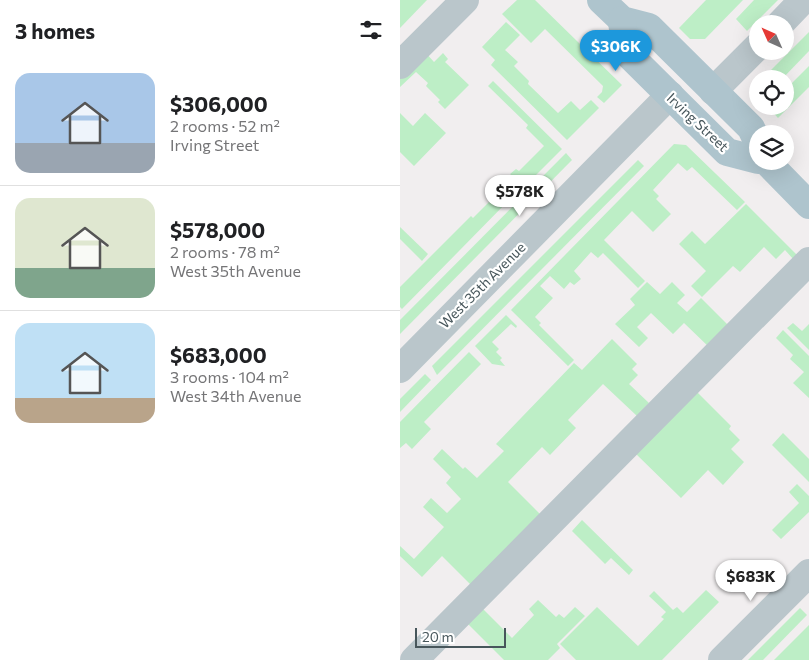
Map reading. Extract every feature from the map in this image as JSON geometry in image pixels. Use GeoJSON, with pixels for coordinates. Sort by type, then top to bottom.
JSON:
{"type":"FeatureCollection","features":[{"type":"Feature","properties":{"kind":"main road","name":"Irving Street"},"geometry":{"type":"LineString","coordinates":[[601,0],[622,20],[649,27],[749,126]]}},
{"type":"Feature","properties":{"kind":"main road","name":"Irving Street"},"geometry":{"type":"LineString","coordinates":[[622,20],[625,51],[727,152],[749,156]]}},
{"type":"Feature","properties":{"kind":"main road","name":"Irving Street"},"geometry":{"type":"LineString","coordinates":[[774,170],[809,205]]}},
{"type":"Feature","properties":{"kind":"street"},"geometry":{"type":"LineString","coordinates":[[400,65],[465,0]]}},
{"type":"Feature","properties":{"kind":"street"},"geometry":{"type":"LineString","coordinates":[[789,15],[804,0]]}},
{"type":"Feature","properties":{"kind":"street"},"geometry":{"type":"LineString","coordinates":[[713,91],[749,55]]}},
{"type":"Feature","properties":{"kind":"street","name":"West 35th Avenue"},"geometry":{"type":"LineString","coordinates":[[400,369],[670,95]]}},
{"type":"Feature","properties":{"kind":"street"},"geometry":{"type":"LineString","coordinates":[[414,660],[809,261]]}},
{"type":"Feature","properties":{"kind":"street"},"geometry":{"type":"LineString","coordinates":[[722,660],[809,573]]}},
{"type":"Feature","properties":{"kind":"green space"},"geometry":{"type":"Polygon","coordinates":[[[400,0],[427,0],[400,28],[400,0]]]}},
{"type":"Feature","properties":{"kind":"green space"},"geometry":{"type":"Polygon","coordinates":[[[517,0],[535,0],[622,85],[604,103],[597,97],[602,92],[603,86],[545,29],[531,43],[502,14],[517,0]]]}},
{"type":"Feature","properties":{"kind":"green space"},"geometry":{"type":"Polygon","coordinates":[[[706,0],[743,0],[705,39],[690,39],[679,28],[706,0]]]}},
{"type":"Feature","properties":{"kind":"green space"},"geometry":{"type":"Polygon","coordinates":[[[754,0],[778,0],[763,15],[749,15],[749,29],[747,31],[736,19],[754,0]]]}},
{"type":"Feature","properties":{"kind":"green space"},"geometry":{"type":"Polygon","coordinates":[[[506,22],[520,35],[505,50],[518,62],[514,66],[529,81],[528,84],[558,113],[571,101],[580,110],[591,100],[599,108],[567,140],[491,65],[495,60],[482,47],[506,22]]]}},
{"type":"Feature","properties":{"kind":"green space"},"geometry":{"type":"Polygon","coordinates":[[[809,32],[809,51],[791,70],[771,70],[781,60],[794,60],[794,47],[809,32]]]}},
{"type":"Feature","properties":{"kind":"green space"},"geometry":{"type":"Polygon","coordinates":[[[425,52],[434,62],[443,53],[448,59],[445,62],[469,85],[445,109],[438,102],[440,100],[426,86],[428,83],[416,72],[400,87],[400,77],[425,52]]]}},
{"type":"Feature","properties":{"kind":"green space"},"geometry":{"type":"Polygon","coordinates":[[[809,66],[809,87],[794,102],[794,81],[809,66]]]}},
{"type":"Feature","properties":{"kind":"green space"},"geometry":{"type":"Polygon","coordinates":[[[493,81],[562,149],[524,187],[510,174],[516,169],[519,171],[544,146],[526,128],[528,125],[488,86],[493,81]]]}},
{"type":"Feature","properties":{"kind":"green space"},"geometry":{"type":"Polygon","coordinates":[[[400,113],[413,126],[425,113],[446,133],[414,166],[400,152],[400,113]]]}},
{"type":"Feature","properties":{"kind":"green space"},"geometry":{"type":"Polygon","coordinates":[[[674,144],[686,145],[745,202],[737,210],[692,167],[687,171],[678,163],[653,190],[659,196],[656,199],[671,214],[653,232],[632,211],[604,240],[645,281],[638,288],[603,253],[598,258],[591,252],[574,271],[581,279],[574,285],[570,282],[564,289],[550,276],[540,286],[553,298],[535,317],[541,323],[539,325],[574,360],[568,366],[511,310],[674,144]]]}},
{"type":"Feature","properties":{"kind":"green space"},"geometry":{"type":"Polygon","coordinates":[[[566,153],[572,160],[400,334],[400,320],[566,153]]]}},
{"type":"Feature","properties":{"kind":"green space"},"geometry":{"type":"Polygon","coordinates":[[[638,160],[644,166],[437,375],[432,366],[638,160]]]}},
{"type":"Feature","properties":{"kind":"green space"},"geometry":{"type":"Polygon","coordinates":[[[506,185],[515,194],[402,309],[400,307],[400,287],[471,216],[473,218],[506,185]]]}},
{"type":"Feature","properties":{"kind":"green space"},"geometry":{"type":"Polygon","coordinates":[[[746,204],[798,256],[794,260],[785,250],[776,259],[764,247],[740,272],[733,266],[702,297],[691,286],[706,271],[679,244],[692,231],[705,244],[746,204]]]}},
{"type":"Feature","properties":{"kind":"green space"},"geometry":{"type":"Polygon","coordinates":[[[400,227],[428,254],[422,261],[400,239],[400,227]]]}},
{"type":"Feature","properties":{"kind":"green space"},"geometry":{"type":"Polygon","coordinates":[[[647,282],[660,294],[672,282],[685,295],[677,303],[687,312],[701,298],[730,327],[710,348],[684,323],[673,334],[651,313],[637,327],[648,338],[639,347],[615,324],[635,305],[630,299],[647,282]]]}},
{"type":"Feature","properties":{"kind":"green space"},"geometry":{"type":"Polygon","coordinates":[[[506,315],[517,326],[516,328],[511,324],[492,342],[499,349],[496,352],[502,358],[500,360],[505,366],[492,364],[475,346],[506,315]]]}},
{"type":"Feature","properties":{"kind":"green space"},"geometry":{"type":"Polygon","coordinates":[[[793,323],[802,331],[809,324],[809,350],[787,328],[793,323]]]}},
{"type":"Feature","properties":{"kind":"green space"},"geometry":{"type":"Polygon","coordinates":[[[783,330],[809,356],[809,398],[793,383],[804,372],[790,359],[793,355],[776,338],[783,330]]]}},
{"type":"Feature","properties":{"kind":"green space"},"geometry":{"type":"Polygon","coordinates":[[[612,339],[637,364],[632,369],[638,375],[629,384],[649,403],[637,416],[603,384],[568,420],[576,428],[550,455],[542,447],[508,482],[541,515],[472,586],[442,556],[422,577],[400,556],[400,546],[414,559],[444,527],[423,507],[431,498],[447,513],[461,499],[446,483],[451,477],[433,459],[442,449],[463,469],[465,467],[477,478],[504,451],[496,444],[574,363],[582,370],[612,339]]]}},
{"type":"Feature","properties":{"kind":"green space"},"geometry":{"type":"Polygon","coordinates":[[[469,352],[481,364],[424,422],[431,429],[412,449],[406,443],[400,448],[400,422],[469,352]]]}},
{"type":"Feature","properties":{"kind":"green space"},"geometry":{"type":"Polygon","coordinates":[[[425,374],[431,380],[400,412],[400,399],[425,374]]]}},
{"type":"Feature","properties":{"kind":"green space"},"geometry":{"type":"Polygon","coordinates":[[[696,391],[731,426],[729,429],[740,440],[731,449],[744,462],[723,485],[708,470],[681,498],[635,453],[696,391]]]}},
{"type":"Feature","properties":{"kind":"green space"},"geometry":{"type":"Polygon","coordinates":[[[783,433],[809,459],[809,482],[772,445],[783,433]]]}},
{"type":"Feature","properties":{"kind":"green space"},"geometry":{"type":"Polygon","coordinates":[[[797,484],[809,496],[809,512],[781,539],[772,530],[799,503],[789,492],[797,484]]]}},
{"type":"Feature","properties":{"kind":"green space"},"geometry":{"type":"Polygon","coordinates":[[[582,520],[633,570],[629,575],[611,558],[605,564],[572,531],[582,520]]]}},
{"type":"Feature","properties":{"kind":"green space"},"geometry":{"type":"Polygon","coordinates":[[[706,590],[719,602],[662,660],[576,660],[560,644],[597,607],[638,646],[664,619],[661,617],[666,612],[649,596],[654,591],[673,610],[677,607],[683,613],[706,590]]]}},
{"type":"Feature","properties":{"kind":"green space"},"geometry":{"type":"Polygon","coordinates":[[[538,600],[556,617],[559,614],[564,618],[575,607],[585,616],[557,644],[560,648],[548,660],[504,660],[468,624],[483,609],[512,638],[534,615],[529,609],[538,600]]]}},
{"type":"Feature","properties":{"kind":"green space"},"geometry":{"type":"Polygon","coordinates":[[[800,608],[807,615],[763,660],[748,660],[800,608]]]}},
{"type":"Feature","properties":{"kind":"green space"},"geometry":{"type":"Polygon","coordinates":[[[809,625],[809,660],[774,660],[809,625]]]}}]}
